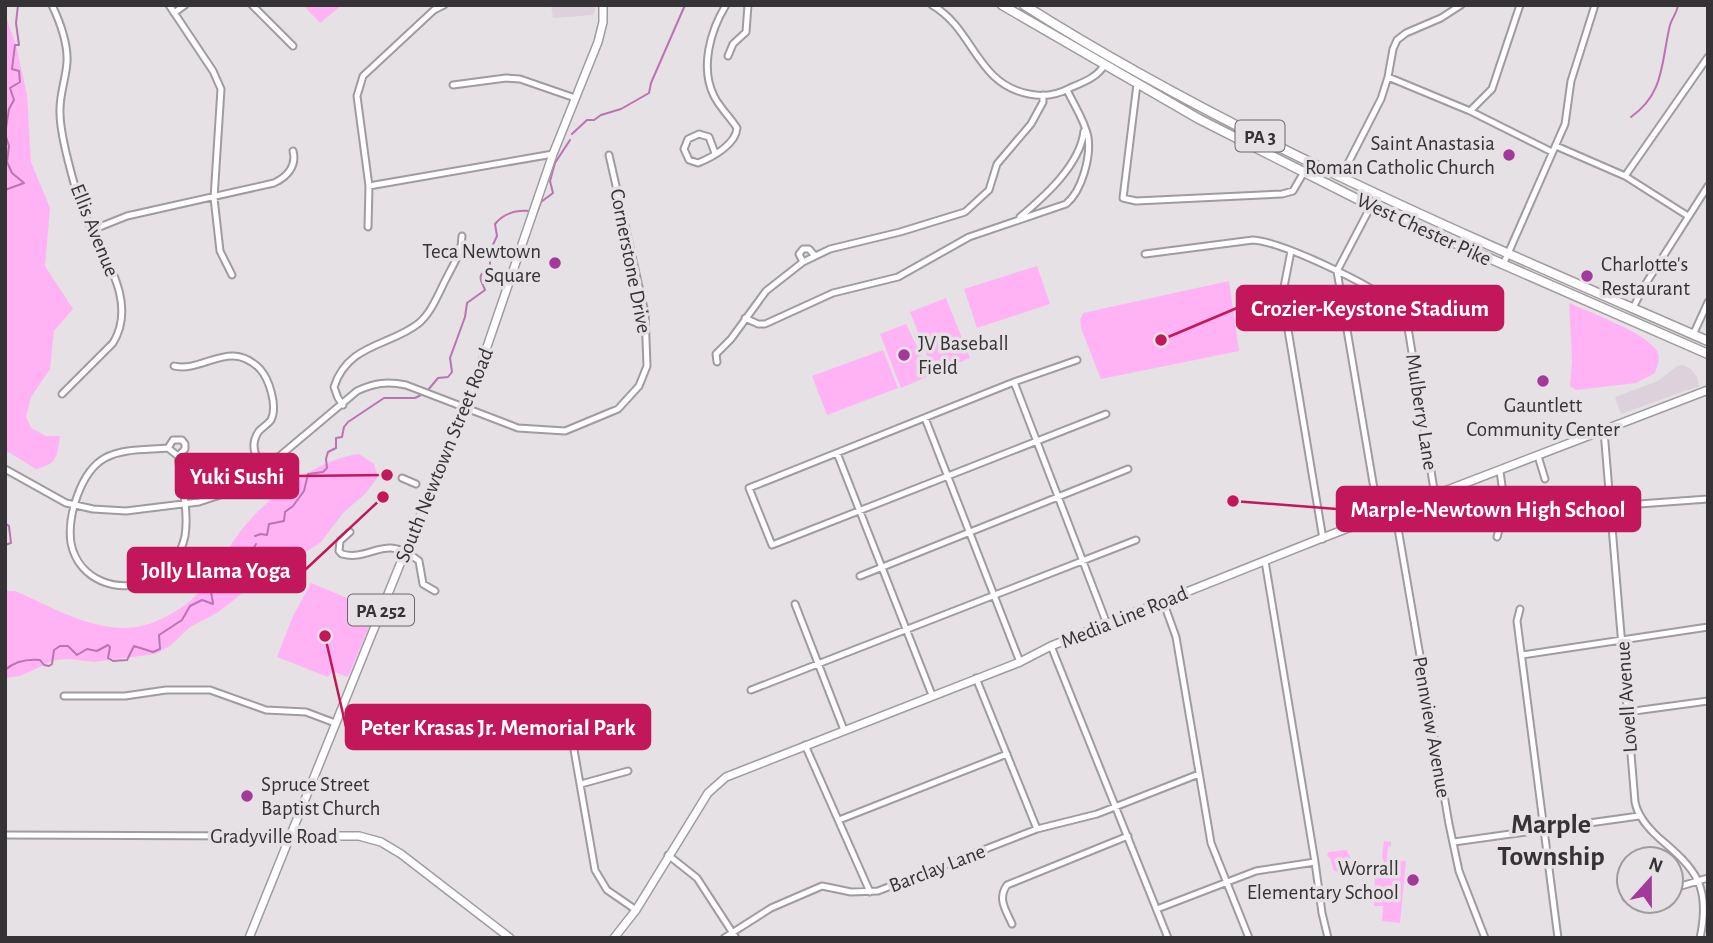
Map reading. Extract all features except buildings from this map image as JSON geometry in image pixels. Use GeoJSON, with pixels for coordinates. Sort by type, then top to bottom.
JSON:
{"type":"FeatureCollection","features":[{"type":"Feature","properties":{"kind":"highway","name":"West Chester Pike"},"geometry":{"type":"LineString","coordinates":[[1002,5],[1210,125],[1304,172],[1503,265],[1708,354]]}},
{"type":"Feature","properties":{"kind":"highway","name":"West Chester Pike"},"geometry":{"type":"LineString","coordinates":[[1024,5],[1205,108],[1341,177],[1708,341]]}},
{"type":"Feature","properties":{"kind":"main road","name":"South Newtown Street Road"},"geometry":{"type":"LineString","coordinates":[[249,938],[288,836],[466,408],[552,154],[600,35],[603,5]]}},
{"type":"Feature","properties":{"kind":"main road","name":"Media Line Road"},"geometry":{"type":"LineString","coordinates":[[614,938],[636,910],[708,793],[720,780],[1020,662],[1051,646],[1163,601],[1708,390]]}},
{"type":"Feature","properties":{"kind":"main road","name":"Gradyville Road"},"geometry":{"type":"LineString","coordinates":[[288,836],[359,836],[381,842],[401,854],[510,938]]}},
{"type":"Feature","properties":{"kind":"street","name":"Ellis Avenue"},"geometry":{"type":"LineString","coordinates":[[52,5],[67,55],[60,99],[61,124],[80,205],[121,299],[118,335],[107,350],[62,394]]}},
{"type":"Feature","properties":{"kind":"street"},"geometry":{"type":"LineString","coordinates":[[169,5],[213,71],[221,89],[214,198],[220,251],[232,275]]}},
{"type":"Feature","properties":{"kind":"street"},"geometry":{"type":"LineString","coordinates":[[174,13],[185,5]]}},
{"type":"Feature","properties":{"kind":"street"},"geometry":{"type":"LineString","coordinates":[[252,5],[293,46]]}},
{"type":"Feature","properties":{"kind":"street"},"geometry":{"type":"LineString","coordinates":[[368,227],[369,186],[357,96],[363,76],[434,10],[444,5]]}},
{"type":"Feature","properties":{"kind":"street"},"geometry":{"type":"LineString","coordinates":[[715,153],[712,142],[705,135],[693,135],[685,144],[685,155],[693,162],[705,160],[734,140],[737,131],[733,121],[713,95],[707,73],[713,33],[726,5]]}},
{"type":"Feature","properties":{"kind":"street"},"geometry":{"type":"LineString","coordinates":[[728,57],[733,44],[746,32],[748,5]]}},
{"type":"Feature","properties":{"kind":"street"},"geometry":{"type":"LineString","coordinates":[[932,5],[942,8],[955,23],[985,69],[994,78],[1020,92],[1043,96],[1067,90],[1097,75],[1109,55]]}},
{"type":"Feature","properties":{"kind":"street"},"geometry":{"type":"LineString","coordinates":[[1341,177],[1381,99],[1397,40],[1461,5]]}},
{"type":"Feature","properties":{"kind":"street"},"geometry":{"type":"LineString","coordinates":[[1470,111],[1492,89],[1520,5]]}},
{"type":"Feature","properties":{"kind":"street"},"geometry":{"type":"LineString","coordinates":[[1503,265],[1565,124],[1571,81],[1595,5]]}},
{"type":"Feature","properties":{"kind":"street"},"geometry":{"type":"LineString","coordinates":[[1625,176],[1708,57]]}},
{"type":"Feature","properties":{"kind":"street"},"geometry":{"type":"LineString","coordinates":[[1388,77],[1554,149],[1625,176],[1688,216]]}},
{"type":"Feature","properties":{"kind":"street"},"geometry":{"type":"LineString","coordinates":[[453,85],[506,78],[520,79],[575,98]]}},
{"type":"Feature","properties":{"kind":"street"},"geometry":{"type":"LineString","coordinates":[[1136,84],[1123,198],[1136,201],[1282,194],[1293,191],[1304,172]]}},
{"type":"Feature","properties":{"kind":"street"},"geometry":{"type":"LineString","coordinates":[[745,318],[765,324],[833,293],[898,277],[951,245],[1018,219],[1055,209],[1073,198],[1082,184],[1088,140],[1067,90]]}},
{"type":"Feature","properties":{"kind":"street"},"geometry":{"type":"LineString","coordinates":[[717,362],[716,354],[731,339],[766,290],[803,262],[830,249],[900,232],[965,212],[989,190],[997,164],[1031,124],[1043,102],[1043,96]]}},
{"type":"Feature","properties":{"kind":"street"},"geometry":{"type":"LineString","coordinates":[[1018,219],[1040,200],[1076,157],[1083,143],[1084,128]]}},
{"type":"Feature","properties":{"kind":"street"},"geometry":{"type":"LineString","coordinates":[[92,230],[127,216],[274,183],[283,179],[292,164],[295,158],[293,151]]}},
{"type":"Feature","properties":{"kind":"street"},"geometry":{"type":"LineString","coordinates":[[369,186],[552,154]]}},
{"type":"Feature","properties":{"kind":"street","name":"Cornerstone Drive"},"geometry":{"type":"LineString","coordinates":[[5,469],[41,491],[75,506],[126,511],[212,499],[250,481],[372,384],[390,381],[406,385],[518,428],[565,431],[618,409],[639,386],[647,366],[645,313],[609,155]]}},
{"type":"Feature","properties":{"kind":"street"},"geometry":{"type":"LineString","coordinates":[[1633,308],[1708,187]]}},
{"type":"Feature","properties":{"kind":"street"},"geometry":{"type":"LineString","coordinates":[[1379,518],[1338,271],[1371,205],[1380,196]]}},
{"type":"Feature","properties":{"kind":"street"},"geometry":{"type":"LineString","coordinates":[[343,405],[334,387],[340,375],[362,351],[422,321],[462,248],[462,236]]}},
{"type":"Feature","properties":{"kind":"street","name":"Mulberry Lane"},"geometry":{"type":"LineString","coordinates":[[1145,254],[1253,240],[1266,241],[1338,271],[1394,304],[1407,323],[1435,496]]}},
{"type":"Feature","properties":{"kind":"street"},"geometry":{"type":"LineString","coordinates":[[803,262],[799,254],[803,249],[809,249],[815,256]]}},
{"type":"Feature","properties":{"kind":"street"},"geometry":{"type":"LineString","coordinates":[[1291,250],[1284,287],[1284,306],[1322,539]]}},
{"type":"Feature","properties":{"kind":"street"},"geometry":{"type":"LineString","coordinates":[[1693,335],[1708,302]]}},
{"type":"Feature","properties":{"kind":"street"},"geometry":{"type":"LineString","coordinates":[[174,366],[183,368],[225,355],[238,357],[260,369],[267,379],[273,406],[271,420],[258,433],[253,448],[265,469]]}},
{"type":"Feature","properties":{"kind":"street"},"geometry":{"type":"LineString","coordinates":[[1077,360],[1014,382],[749,488],[772,545],[1106,414]]}},
{"type":"Feature","properties":{"kind":"street"},"geometry":{"type":"LineString","coordinates":[[1014,382],[1107,624]]}},
{"type":"Feature","properties":{"kind":"street"},"geometry":{"type":"LineString","coordinates":[[925,418],[1020,662]]}},
{"type":"Feature","properties":{"kind":"street","name":"Lovell Avenue"},"geometry":{"type":"LineString","coordinates":[[1604,431],[1634,796],[1639,816]]}},
{"type":"Feature","properties":{"kind":"street"},"geometry":{"type":"LineString","coordinates":[[168,448],[173,440],[182,440],[185,449],[178,456]]}},
{"type":"Feature","properties":{"kind":"street"},"geometry":{"type":"LineString","coordinates":[[168,448],[178,456],[186,520],[185,537],[179,553],[161,575],[146,582],[114,586],[100,581],[87,571],[77,558],[71,543],[75,506],[86,478],[94,466],[106,457],[119,453],[168,448]]}},
{"type":"Feature","properties":{"kind":"street"},"geometry":{"type":"LineString","coordinates":[[837,453],[932,695]]}},
{"type":"Feature","properties":{"kind":"street"},"geometry":{"type":"LineString","coordinates":[[1538,456],[1545,479]]}},
{"type":"Feature","properties":{"kind":"street"},"geometry":{"type":"LineString","coordinates":[[860,576],[1128,469]]}},
{"type":"Feature","properties":{"kind":"street"},"geometry":{"type":"LineString","coordinates":[[1497,537],[1505,508],[1500,471]]}},
{"type":"Feature","properties":{"kind":"street"},"geometry":{"type":"LineString","coordinates":[[402,478],[416,484]]}},
{"type":"Feature","properties":{"kind":"street"},"geometry":{"type":"LineString","coordinates":[[1611,506],[1708,499]]}},
{"type":"Feature","properties":{"kind":"street","name":"Pennview Avenue"},"geometry":{"type":"LineString","coordinates":[[1395,511],[1459,871],[1485,938]]}},
{"type":"Feature","properties":{"kind":"street"},"geometry":{"type":"LineString","coordinates":[[350,532],[340,541],[339,551],[342,554],[350,556],[385,547],[405,552],[419,561],[423,584],[435,591]]}},
{"type":"Feature","properties":{"kind":"street"},"geometry":{"type":"LineString","coordinates":[[751,690],[1136,540]]}},
{"type":"Feature","properties":{"kind":"street"},"geometry":{"type":"LineString","coordinates":[[1265,561],[1328,938]]}},
{"type":"Feature","properties":{"kind":"street"},"geometry":{"type":"LineString","coordinates":[[1163,601],[1175,637],[1211,843],[1249,938]]}},
{"type":"Feature","properties":{"kind":"street"},"geometry":{"type":"LineString","coordinates":[[795,604],[844,730]]}},
{"type":"Feature","properties":{"kind":"street"},"geometry":{"type":"LineString","coordinates":[[1520,608],[1517,621],[1558,938]]}},
{"type":"Feature","properties":{"kind":"street"},"geometry":{"type":"LineString","coordinates":[[1522,655],[1708,626]]}},
{"type":"Feature","properties":{"kind":"street"},"geometry":{"type":"LineString","coordinates":[[1051,646],[1168,938]]}},
{"type":"Feature","properties":{"kind":"street"},"geometry":{"type":"LineString","coordinates":[[976,678],[1037,828]]}},
{"type":"Feature","properties":{"kind":"street"},"geometry":{"type":"LineString","coordinates":[[64,696],[125,696],[166,690],[210,690],[266,710],[306,712],[335,723]]}},
{"type":"Feature","properties":{"kind":"street"},"geometry":{"type":"LineString","coordinates":[[1627,712],[1708,701]]}},
{"type":"Feature","properties":{"kind":"street"},"geometry":{"type":"LineString","coordinates":[[573,744],[595,870],[607,890],[636,910]]}},
{"type":"Feature","properties":{"kind":"street"},"geometry":{"type":"LineString","coordinates":[[805,745],[870,892]]}},
{"type":"Feature","properties":{"kind":"street"},"geometry":{"type":"LineString","coordinates":[[839,820],[1007,754]]}},
{"type":"Feature","properties":{"kind":"street"},"geometry":{"type":"LineString","coordinates":[[581,785],[628,771]]}},
{"type":"Feature","properties":{"kind":"street","name":"Barclay Lane"},"geometry":{"type":"LineString","coordinates":[[724,938],[734,935],[771,908],[821,887],[851,892],[887,888],[1037,828],[1086,818],[1199,774]]}},
{"type":"Feature","properties":{"kind":"street"},"geometry":{"type":"LineString","coordinates":[[1454,842],[1639,816],[1684,859],[1699,881],[1705,911],[1700,938]]}},
{"type":"Feature","properties":{"kind":"street","name":"Gradyville Road"},"geometry":{"type":"LineString","coordinates":[[5,835],[288,836]]}},
{"type":"Feature","properties":{"kind":"street"},"geometry":{"type":"LineString","coordinates":[[1012,924],[1002,901],[1007,885],[1128,836]]}},
{"type":"Feature","properties":{"kind":"street"},"geometry":{"type":"LineString","coordinates":[[668,855],[697,878],[734,935]]}},
{"type":"Feature","properties":{"kind":"street"},"geometry":{"type":"LineString","coordinates":[[1157,909],[1256,871],[1315,862]]}},
{"type":"Feature","properties":{"kind":"street"},"geometry":{"type":"LineString","coordinates":[[1685,885],[1708,878]]}},
{"type":"Feature","properties":{"kind":"shaded area"},"geometry":{"type":"Polygon","coordinates":[[[303,5],[342,5],[320,23],[303,5]]]}},
{"type":"Feature","properties":{"kind":"shaded area"},"geometry":{"type":"Polygon","coordinates":[[[551,5],[597,5],[593,15],[553,18],[551,5]]]}},
{"type":"Feature","properties":{"kind":"shaded area"},"geometry":{"type":"Polygon","coordinates":[[[5,14],[16,45],[27,95],[31,162],[50,208],[45,266],[73,309],[54,331],[50,369],[31,397],[26,417],[31,428],[46,436],[60,436],[55,458],[49,465],[36,469],[5,450],[5,14]]]}},
{"type":"Feature","properties":{"kind":"shaded area"},"geometry":{"type":"Polygon","coordinates":[[[1037,266],[1050,304],[977,328],[964,289],[1037,266]]]}},
{"type":"Feature","properties":{"kind":"shaded area"},"geometry":{"type":"Polygon","coordinates":[[[1229,281],[1239,351],[1101,379],[1081,328],[1083,313],[1229,281]]]}},
{"type":"Feature","properties":{"kind":"shaded area"},"geometry":{"type":"Polygon","coordinates":[[[946,298],[970,358],[934,373],[910,312],[946,298]]]}},
{"type":"Feature","properties":{"kind":"shaded area"},"geometry":{"type":"Polygon","coordinates":[[[1569,303],[1630,330],[1651,344],[1659,356],[1655,373],[1636,383],[1576,390],[1570,386],[1572,361],[1569,303]]]}},
{"type":"Feature","properties":{"kind":"shaded area","name":"JV Baseball Field"},"geometry":{"type":"Polygon","coordinates":[[[906,324],[931,375],[901,388],[880,334],[906,324]]]}},
{"type":"Feature","properties":{"kind":"shaded area"},"geometry":{"type":"Polygon","coordinates":[[[883,350],[898,388],[827,415],[812,376],[883,350]]]}},
{"type":"Feature","properties":{"kind":"shaded area"},"geometry":{"type":"Polygon","coordinates":[[[1683,365],[1691,369],[1699,386],[1621,414],[1615,397],[1658,381],[1677,366],[1683,365]]]}},
{"type":"Feature","properties":{"kind":"shaded area"},"geometry":{"type":"Polygon","coordinates":[[[359,454],[374,464],[378,477],[365,494],[344,512],[321,542],[276,567],[217,613],[190,627],[170,646],[155,654],[94,662],[55,660],[20,676],[5,678],[5,591],[15,591],[70,616],[98,625],[127,628],[150,624],[183,606],[201,591],[213,577],[237,536],[275,496],[307,473],[325,464],[359,454]]]}},
{"type":"Feature","properties":{"kind":"shaded area"},"geometry":{"type":"Polygon","coordinates":[[[311,583],[376,610],[348,677],[332,671],[328,677],[277,657],[293,616],[311,583]]]}},
{"type":"Feature","properties":{"kind":"shaded area"},"geometry":{"type":"Polygon","coordinates":[[[1384,841],[1391,842],[1387,860],[1406,861],[1400,923],[1382,921],[1383,906],[1374,906],[1375,885],[1372,872],[1375,866],[1385,866],[1382,857],[1384,841]]]}},
{"type":"Feature","properties":{"kind":"shaded area"},"geometry":{"type":"Polygon","coordinates":[[[1346,850],[1350,856],[1349,866],[1342,872],[1334,871],[1327,855],[1329,852],[1346,850]]]}},
{"type":"Feature","properties":{"kind":"waterway"},"geometry":{"type":"LineString","coordinates":[[5,190],[24,183],[12,173],[7,162],[9,146],[5,134],[9,109],[14,100],[10,88],[20,82],[19,71],[12,69],[15,45],[19,45],[16,23],[18,5]]}},
{"type":"Feature","properties":{"kind":"waterway"},"geometry":{"type":"LineString","coordinates":[[572,134],[587,120],[594,120],[621,109],[649,93],[685,5]]}},
{"type":"Feature","properties":{"kind":"waterway"},"geometry":{"type":"LineString","coordinates":[[1631,117],[1642,108],[1656,87],[1670,25],[1678,5]]}},
{"type":"Feature","properties":{"kind":"waterway"},"geometry":{"type":"LineString","coordinates":[[538,210],[541,202],[553,193],[550,181],[555,163],[570,140]]}},
{"type":"Feature","properties":{"kind":"waterway"},"geometry":{"type":"LineString","coordinates":[[428,390],[438,378],[448,377],[452,372],[450,358],[465,317],[467,303],[485,290],[481,278],[482,273],[485,271],[488,274],[490,271],[490,251],[497,236],[495,224],[510,213],[529,211]]}},
{"type":"Feature","properties":{"kind":"waterway"},"geometry":{"type":"LineString","coordinates":[[255,536],[267,535],[269,524],[284,521],[285,512],[304,491],[308,474],[323,472],[327,468],[328,452],[336,448],[336,438],[342,437],[348,422],[384,398],[415,398],[421,395]]}},
{"type":"Feature","properties":{"kind":"waterway"},"geometry":{"type":"LineString","coordinates":[[5,523],[9,526],[11,543],[5,545]]}},
{"type":"Feature","properties":{"kind":"waterway"},"geometry":{"type":"LineString","coordinates":[[5,670],[30,660],[40,660],[49,666],[52,664],[54,650],[60,646],[68,646],[77,655],[87,649],[97,651],[108,645],[108,658],[113,661],[127,660],[134,646],[153,652],[160,649],[159,635],[182,620],[190,606],[202,600],[213,604],[211,587],[216,579],[246,572],[244,567],[237,564],[240,555],[253,549],[256,544]]}},
{"type":"Feature","properties":{"kind":"place","name":"Saint Anastasia Roman Catholic Church"},"geometry":{"type":"Point","coordinates":[1509,155]}},
{"type":"Feature","properties":{"kind":"place","name":"Teca Newtown Square"},"geometry":{"type":"Point","coordinates":[555,263]}},
{"type":"Feature","properties":{"kind":"place","name":"Charlotte's Restaurant"},"geometry":{"type":"Point","coordinates":[1587,276]}},
{"type":"Feature","properties":{"kind":"place","name":"Crozier-Keystone Stadium"},"geometry":{"type":"Point","coordinates":[1161,340]}},
{"type":"Feature","properties":{"kind":"place","name":"JV Baseball Field"},"geometry":{"type":"Point","coordinates":[904,355]}},
{"type":"Feature","properties":{"kind":"place","name":"Gauntlett Community Center"},"geometry":{"type":"Point","coordinates":[1543,381]}},
{"type":"Feature","properties":{"kind":"place","name":"Yuki Sushi"},"geometry":{"type":"Point","coordinates":[387,475]}},
{"type":"Feature","properties":{"kind":"place","name":"Jolly Llama Yoga"},"geometry":{"type":"Point","coordinates":[383,497]}},
{"type":"Feature","properties":{"kind":"place","name":"Marple-Newtown High School"},"geometry":{"type":"Point","coordinates":[1233,501]}},
{"type":"Feature","properties":{"kind":"place","name":"Peter Krasas Jr. Memorial Park"},"geometry":{"type":"Point","coordinates":[325,636]}},
{"type":"Feature","properties":{"kind":"place","name":"Spruce Street Baptist Church"},"geometry":{"type":"Point","coordinates":[247,796]}},
{"type":"Feature","properties":{"kind":"place","name":"Worrall Elementary School"},"geometry":{"type":"Point","coordinates":[1413,880]}},
{"type":"Feature","properties":{"kind":"district","name":"Marple Township"},"geometry":{"type":"Point","coordinates":[1551,839]}}]}
